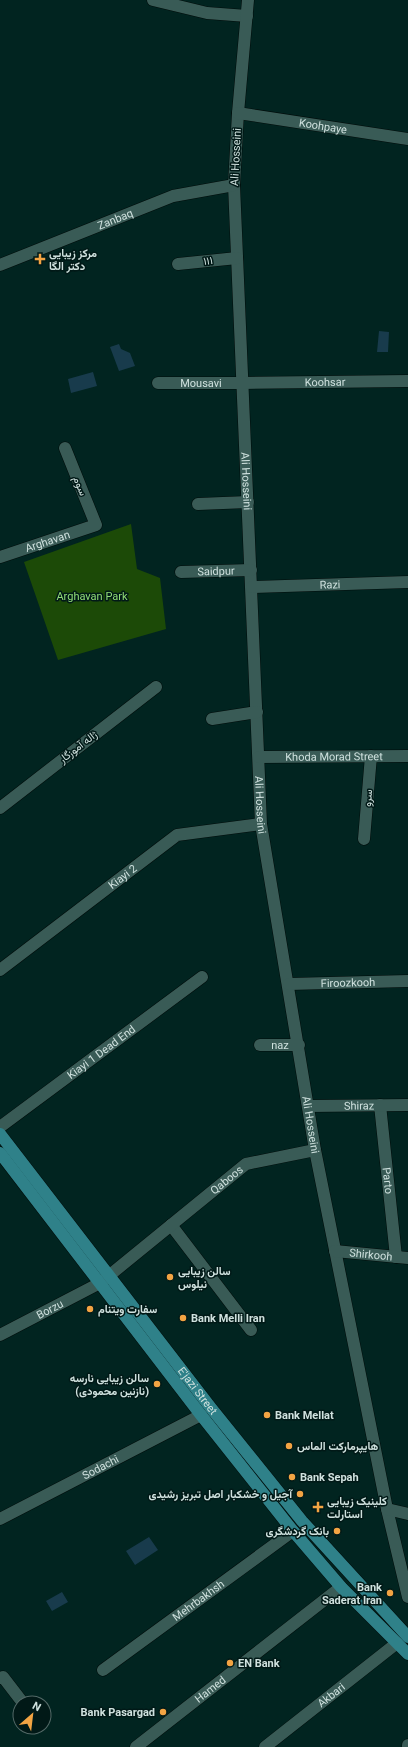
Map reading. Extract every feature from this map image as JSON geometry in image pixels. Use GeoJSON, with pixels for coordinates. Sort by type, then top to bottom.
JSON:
{"type":"FeatureCollection","features":[{"type":"Feature","properties":{"kind":"main road","name":"E'jazi Street"},"geometry":{"type":"LineString","coordinates":[[0,1134],[201,1415],[293,1531],[341,1587],[404,1640]]}},
{"type":"Feature","properties":{"kind":"main road","name":"E'jazi Street"},"geometry":{"type":"LineString","coordinates":[[0,1153],[211,1408],[302,1521],[404,1640],[408,1654]]}},
{"type":"Feature","properties":{"kind":"street"},"geometry":{"type":"LineString","coordinates":[[153,0],[207,13],[247,16]]}},
{"type":"Feature","properties":{"kind":"street","name":"Ali Hosseini"},"geometry":{"type":"LineString","coordinates":[[248,0],[238,113],[234,185],[262,824],[315,1150],[334,1251],[387,1509],[408,1597]]}},
{"type":"Feature","properties":{"kind":"street","name":"Koohpaye"},"geometry":{"type":"LineString","coordinates":[[238,113],[408,139]]}},
{"type":"Feature","properties":{"kind":"street","name":"Zanbaq"},"geometry":{"type":"LineString","coordinates":[[0,265],[173,196],[234,185]]}},
{"type":"Feature","properties":{"kind":"street","name":"۱۱۱"},"geometry":{"type":"LineString","coordinates":[[178,264],[237,258]]}},
{"type":"Feature","properties":{"kind":"street","name":"Koohsar"},"geometry":{"type":"LineString","coordinates":[[243,383],[408,381]]}},
{"type":"Feature","properties":{"kind":"street","name":"Mousavi"},"geometry":{"type":"LineString","coordinates":[[158,383],[243,383]]}},
{"type":"Feature","properties":{"kind":"street","name":"سوم"},"geometry":{"type":"LineString","coordinates":[[65,448],[96,525]]}},
{"type":"Feature","properties":{"kind":"street"},"geometry":{"type":"LineString","coordinates":[[198,504],[248,502]]}},
{"type":"Feature","properties":{"kind":"street","name":"Arghavan"},"geometry":{"type":"LineString","coordinates":[[0,558],[96,525]]}},
{"type":"Feature","properties":{"kind":"street","name":"Saidpur"},"geometry":{"type":"LineString","coordinates":[[181,572],[251,570]]}},
{"type":"Feature","properties":{"kind":"street","name":"Razi"},"geometry":{"type":"LineString","coordinates":[[252,587],[408,582]]}},
{"type":"Feature","properties":{"kind":"street","name":"ژاله آموزگار"},"geometry":{"type":"LineString","coordinates":[[0,808],[156,687]]}},
{"type":"Feature","properties":{"kind":"street"},"geometry":{"type":"LineString","coordinates":[[212,719],[257,712]]}},
{"type":"Feature","properties":{"kind":"street","name":"سرو"},"geometry":{"type":"LineString","coordinates":[[364,839],[371,756]]}},
{"type":"Feature","properties":{"kind":"street","name":"Khoda Morad Street"},"geometry":{"type":"LineString","coordinates":[[259,757],[408,756]]}},
{"type":"Feature","properties":{"kind":"street","name":"Kiayi 2"},"geometry":{"type":"LineString","coordinates":[[0,970],[177,835],[262,824]]}},
{"type":"Feature","properties":{"kind":"street","name":"Kiayi 1 Dead End"},"geometry":{"type":"LineString","coordinates":[[0,1127],[202,977]]}},
{"type":"Feature","properties":{"kind":"street","name":"Firoozkooh"},"geometry":{"type":"LineString","coordinates":[[289,984],[408,981]]}},
{"type":"Feature","properties":{"kind":"street","name":"naz"},"geometry":{"type":"LineString","coordinates":[[260,1045],[299,1045]]}},
{"type":"Feature","properties":{"kind":"street","name":"Shiraz"},"geometry":{"type":"LineString","coordinates":[[309,1106],[380,1104],[408,1105]]}},
{"type":"Feature","properties":{"kind":"street","name":"Parto"},"geometry":{"type":"LineString","coordinates":[[380,1104],[396,1257]]}},
{"type":"Feature","properties":{"kind":"street","name":"Qaboos"},"geometry":{"type":"LineString","coordinates":[[104,1279],[246,1164],[315,1150]]}},
{"type":"Feature","properties":{"kind":"street"},"geometry":{"type":"LineString","coordinates":[[171,1225],[251,1330]]}},
{"type":"Feature","properties":{"kind":"street","name":"Shirkooh"},"geometry":{"type":"LineString","coordinates":[[334,1251],[408,1258]]}},
{"type":"Feature","properties":{"kind":"street","name":"Borzu"},"geometry":{"type":"LineString","coordinates":[[0,1335],[104,1279]]}},
{"type":"Feature","properties":{"kind":"street","name":"Sodachi"},"geometry":{"type":"LineString","coordinates":[[0,1519],[201,1415]]}},
{"type":"Feature","properties":{"kind":"street"},"geometry":{"type":"LineString","coordinates":[[387,1509],[408,1514]]}},
{"type":"Feature","properties":{"kind":"street","name":"Mehrbakhsh"},"geometry":{"type":"LineString","coordinates":[[103,1670],[293,1531]]}},
{"type":"Feature","properties":{"kind":"street","name":"Hamed"},"geometry":{"type":"LineString","coordinates":[[136,1747],[341,1587]]}},
{"type":"Feature","properties":{"kind":"street","name":"Akbari"},"geometry":{"type":"LineString","coordinates":[[264,1747],[404,1640]]}},
{"type":"Feature","properties":{"kind":"street"},"geometry":{"type":"LineString","coordinates":[[0,1678],[3,1677],[17,1695]]}},
{"type":"Feature","properties":{"kind":"green space","name":"Arghavan Park"},"geometry":{"type":"Polygon","coordinates":[[[131,524],[137,569],[160,578],[166,629],[58,660],[24,562],[131,524]]]}},
{"type":"Feature","properties":{"kind":"water"},"geometry":{"type":"Polygon","coordinates":[[[379,331],[389,332],[388,352],[377,352],[379,331]]]}},
{"type":"Feature","properties":{"kind":"water"},"geometry":{"type":"Polygon","coordinates":[[[119,344],[121,349],[130,353],[135,366],[119,371],[110,347],[119,344]]]}},
{"type":"Feature","properties":{"kind":"water"},"geometry":{"type":"Polygon","coordinates":[[[93,372],[97,386],[71,393],[68,379],[93,372]]]}},
{"type":"Feature","properties":{"kind":"water"},"geometry":{"type":"Polygon","coordinates":[[[149,1537],[158,1550],[135,1565],[126,1551],[149,1537]]]}},
{"type":"Feature","properties":{"kind":"water"},"geometry":{"type":"Polygon","coordinates":[[[62,1592],[68,1602],[52,1611],[46,1601],[62,1592]]]}},
{"type":"Feature","properties":{"kind":"place","name":"مرکز زیبایی دکتر الگا"},"geometry":{"type":"Point","coordinates":[40,259]}},
{"type":"Feature","properties":{"kind":"place","name":"سالن زیبایی نیلوس"},"geometry":{"type":"Point","coordinates":[170,1277]}},
{"type":"Feature","properties":{"kind":"place","name":"سفارت ویتنام"},"geometry":{"type":"Point","coordinates":[90,1309]}},
{"type":"Feature","properties":{"kind":"place","name":"Bank Melli Iran"},"geometry":{"type":"Point","coordinates":[183,1318]}},
{"type":"Feature","properties":{"kind":"place","name":"سالن زیبایی نارسه (نازنین محمودی)"},"geometry":{"type":"Point","coordinates":[157,1384]}},
{"type":"Feature","properties":{"kind":"place","name":"Bank Mellat"},"geometry":{"type":"Point","coordinates":[267,1415]}},
{"type":"Feature","properties":{"kind":"place","name":"هایپرمارکت الماس"},"geometry":{"type":"Point","coordinates":[289,1446]}},
{"type":"Feature","properties":{"kind":"place","name":"Bank Sepah"},"geometry":{"type":"Point","coordinates":[292,1477]}},
{"type":"Feature","properties":{"kind":"place","name":"آجیل و خشکبار اصل تبریز رشیدی"},"geometry":{"type":"Point","coordinates":[300,1494]}},
{"type":"Feature","properties":{"kind":"place","name":"کلینیک زیبایی استارلت"},"geometry":{"type":"Point","coordinates":[318,1507]}},
{"type":"Feature","properties":{"kind":"place","name":"بانک گردشگری"},"geometry":{"type":"Point","coordinates":[337,1531]}},
{"type":"Feature","properties":{"kind":"place","name":"Bank Saderat Iran"},"geometry":{"type":"Point","coordinates":[390,1593]}},
{"type":"Feature","properties":{"kind":"place","name":"EN Bank"},"geometry":{"type":"Point","coordinates":[230,1663]}},
{"type":"Feature","properties":{"kind":"place","name":"Bank Pasargad"},"geometry":{"type":"Point","coordinates":[163,1712]}}]}
